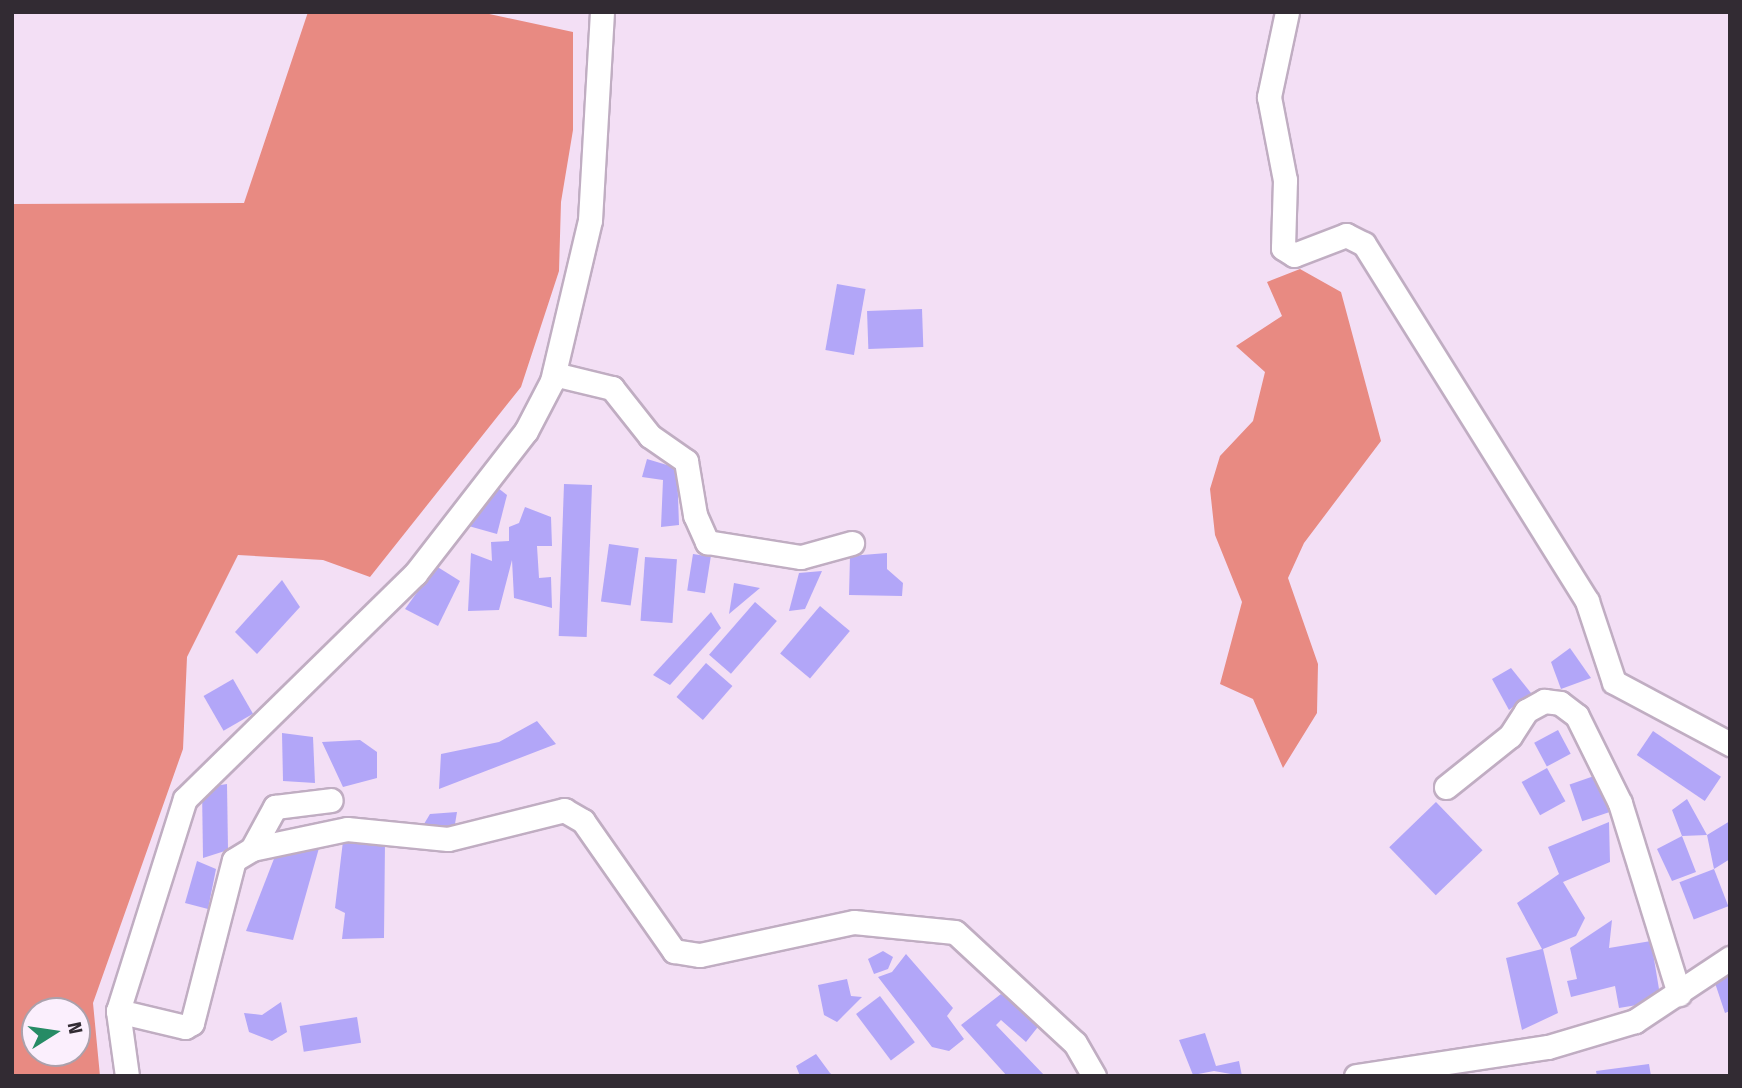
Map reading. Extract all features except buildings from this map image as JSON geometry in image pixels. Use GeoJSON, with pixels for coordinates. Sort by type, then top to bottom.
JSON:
{"type":"FeatureCollection","features":[{"type":"Feature","properties":{"kind":"street"},"geometry":{"type":"LineString","coordinates":[[127,1076],[118,1011],[185,799],[415,574],[526,430],[554,374],[590,220],[602,12]]}},
{"type":"Feature","properties":{"kind":"street"},"geometry":{"type":"LineString","coordinates":[[1287,12],[1269,97],[1285,180],[1283,248],[1294,255],[1346,235],[1364,244],[1587,601],[1614,682],[1730,744]]}},
{"type":"Feature","properties":{"kind":"street"},"geometry":{"type":"LineString","coordinates":[[554,374],[612,388],[650,436],[686,461],[695,515],[707,542],[801,557],[852,543]]}},
{"type":"Feature","properties":{"kind":"street"},"geometry":{"type":"LineString","coordinates":[[1446,788],[1510,736],[1526,711],[1544,701],[1560,703],[1577,716],[1620,803],[1679,994]]}},
{"type":"Feature","properties":{"kind":"street"},"geometry":{"type":"LineString","coordinates":[[252,849],[275,807],[331,800]]}},
{"type":"Feature","properties":{"kind":"street"},"geometry":{"type":"LineString","coordinates":[[118,1011],[185,1027],[192,1023],[234,860],[252,849],[347,829],[448,839],[573,812],[674,951],[700,955],[854,922],[954,932],[1075,1042],[1094,1076]]}},
{"type":"Feature","properties":{"kind":"street"},"geometry":{"type":"LineString","coordinates":[[1356,1076],[1548,1048],[1635,1021],[1679,994],[1720,963],[1730,944]]}},
{"type":"Feature","properties":{"kind":"shaded area"},"geometry":{"type":"Polygon","coordinates":[[[308,12],[480,12],[573,32],[573,130],[561,202],[559,271],[521,387],[370,577],[323,560],[238,555],[187,657],[183,749],[93,1003],[100,1076],[12,1076],[12,204],[244,203],[308,12]]]}},
{"type":"Feature","properties":{"kind":"shaded area"},"geometry":{"type":"Polygon","coordinates":[[[1300,269],[1341,292],[1381,441],[1304,543],[1288,578],[1318,664],[1317,713],[1283,768],[1253,699],[1220,684],[1242,602],[1215,535],[1210,489],[1220,456],[1253,421],[1265,372],[1236,346],[1282,316],[1267,282],[1300,269]]]}}]}
